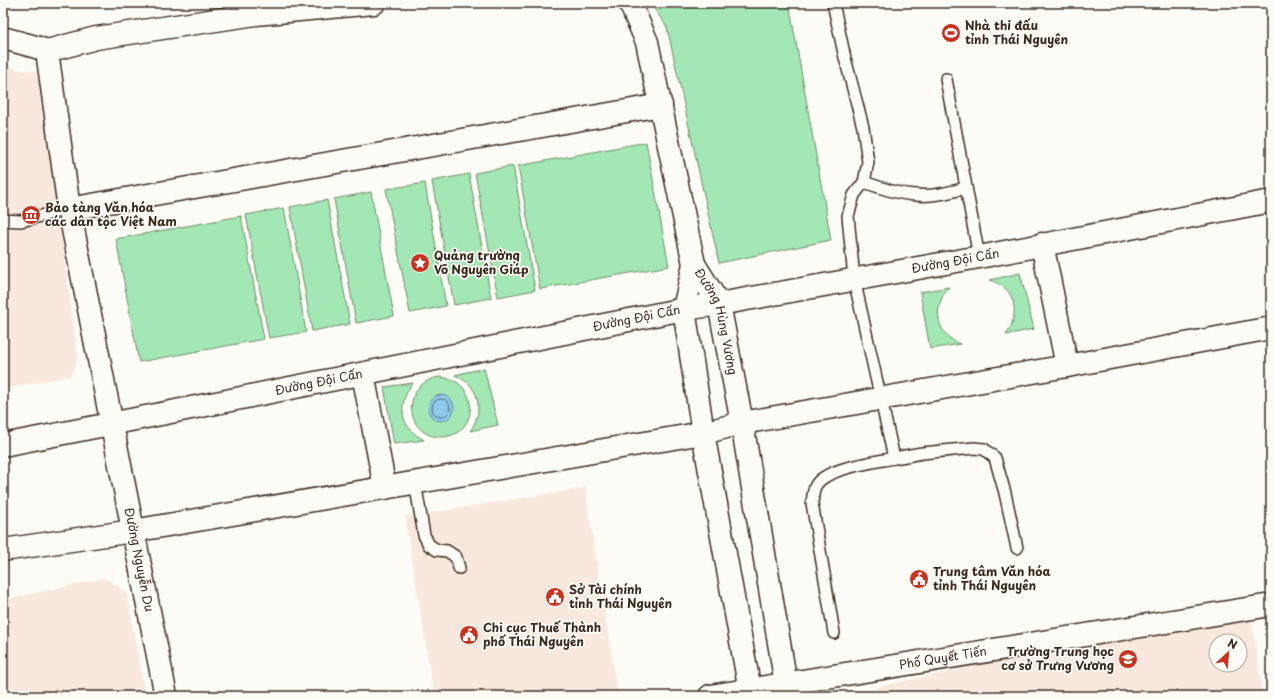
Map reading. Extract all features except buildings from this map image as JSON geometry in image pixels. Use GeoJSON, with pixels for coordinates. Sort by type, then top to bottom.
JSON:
{"type":"FeatureCollection","features":[{"type":"Feature","properties":{"kind":"street"},"geometry":{"type":"LineString","coordinates":[[3,38],[36,46],[47,51],[96,38],[256,14],[374,3]]}},
{"type":"Feature","properties":{"kind":"street"},"geometry":{"type":"LineString","coordinates":[[630,3],[647,42],[694,264]]}},
{"type":"Feature","properties":{"kind":"street","name":"Đường Nguyễn Du"},"geometry":{"type":"LineString","coordinates":[[47,51],[69,209],[166,696]]}},
{"type":"Feature","properties":{"kind":"street"},"geometry":{"type":"LineString","coordinates":[[69,209],[660,105]]}},
{"type":"Feature","properties":{"kind":"street","name":"Đường Đội Cấn"},"geometry":{"type":"LineString","coordinates":[[3,445],[684,309],[979,257],[1271,201]]}},
{"type":"Feature","properties":{"kind":"street"},"geometry":{"type":"LineString","coordinates":[[1042,244],[1067,366]]}},
{"type":"Feature","properties":{"kind":"street","name":"Đường Hùng Vương"},"geometry":{"type":"LineString","coordinates":[[694,264],[719,304],[742,423],[787,690]]}},
{"type":"Feature","properties":{"kind":"street","name":"Đường Hùng Vương"},"geometry":{"type":"LineString","coordinates":[[694,264],[684,309],[702,433],[750,693]]}},
{"type":"Feature","properties":{"kind":"street"},"geometry":{"type":"LineString","coordinates":[[3,550],[133,531],[702,433],[742,423],[1067,366],[1271,328]]}},
{"type":"Feature","properties":{"kind":"street"},"geometry":{"type":"LineString","coordinates":[[363,374],[385,488]]}},
{"type":"Feature","properties":{"kind":"street","name":"Phố Quyết Tiến"},"geometry":{"type":"LineString","coordinates":[[710,696],[787,690],[1271,605]]}},
{"type":"Feature","properties":{"kind":"lane"},"geometry":{"type":"LineString","coordinates":[[833,3],[845,58],[863,127],[868,162],[864,182],[854,195],[848,216],[854,279],[894,458]]}},
{"type":"Feature","properties":{"kind":"lane"},"geometry":{"type":"LineString","coordinates":[[946,78],[979,257]]}},
{"type":"Feature","properties":{"kind":"lane"},"geometry":{"type":"LineString","coordinates":[[864,182],[890,191],[917,196],[943,194],[966,188]]}},
{"type":"Feature","properties":{"kind":"lane"},"geometry":{"type":"LineString","coordinates":[[3,220],[21,221],[69,209]]}},
{"type":"Feature","properties":{"kind":"lane"},"geometry":{"type":"LineString","coordinates":[[834,633],[812,503],[815,485],[826,475],[843,469],[922,453],[974,448],[984,449],[995,458],[1005,493],[1017,548]]}},
{"type":"Feature","properties":{"kind":"lane"},"geometry":{"type":"LineString","coordinates":[[415,482],[424,535],[429,545],[437,550],[447,551],[456,557],[459,568]]}},
{"type":"Feature","properties":{"kind":"shaded area","name":"Bảo tàng Văn hóa các dân tộc Việt Nam"},"geometry":{"type":"Polygon","coordinates":[[[3,65],[26,71],[39,71],[78,359],[70,376],[3,389],[3,65]]]}},
{"type":"Feature","properties":{"kind":"shaded area"},"geometry":{"type":"Polygon","coordinates":[[[585,488],[617,691],[586,696],[434,696],[405,517],[585,488]]]}},
{"type":"Feature","properties":{"kind":"shaded area"},"geometry":{"type":"Polygon","coordinates":[[[105,578],[127,593],[145,696],[3,696],[3,600],[105,578]]]}},
{"type":"Feature","properties":{"kind":"shaded area","name":"Trường Trung học cơ sở Trưng Vương"},"geometry":{"type":"Polygon","coordinates":[[[1251,616],[1263,696],[879,696],[877,687],[1039,653],[1251,616]]]}},
{"type":"Feature","properties":{"kind":"green space"},"geometry":{"type":"Polygon","coordinates":[[[650,3],[789,3],[831,240],[719,263],[667,27],[650,3]]]}},
{"type":"Feature","properties":{"kind":"green space"},"geometry":{"type":"Polygon","coordinates":[[[646,142],[669,266],[540,289],[518,166],[646,142]]]}},
{"type":"Feature","properties":{"kind":"green space"},"geometry":{"type":"Polygon","coordinates":[[[513,166],[535,290],[498,297],[475,173],[513,166]]]}},
{"type":"Feature","properties":{"kind":"green space"},"geometry":{"type":"Polygon","coordinates":[[[469,174],[491,298],[454,305],[432,181],[469,174]]]}},
{"type":"Feature","properties":{"kind":"green space"},"geometry":{"type":"Polygon","coordinates":[[[425,183],[446,306],[410,313],[386,189],[425,183]]]}},
{"type":"Feature","properties":{"kind":"green space"},"geometry":{"type":"Polygon","coordinates":[[[371,192],[394,316],[356,323],[334,199],[371,192]]]}},
{"type":"Feature","properties":{"kind":"green space"},"geometry":{"type":"Polygon","coordinates":[[[327,200],[350,324],[312,331],[290,207],[327,200]]]}},
{"type":"Feature","properties":{"kind":"green space"},"geometry":{"type":"Polygon","coordinates":[[[284,208],[306,332],[269,338],[246,215],[284,208]]]}},
{"type":"Feature","properties":{"kind":"green space"},"geometry":{"type":"Polygon","coordinates":[[[241,216],[264,339],[139,362],[116,239],[241,216]]]}},
{"type":"Feature","properties":{"kind":"green space"},"geometry":{"type":"Polygon","coordinates":[[[1020,273],[1034,329],[1006,335],[1014,318],[1014,305],[1005,288],[990,280],[1020,273]]]}},
{"type":"Feature","properties":{"kind":"green space"},"geometry":{"type":"Polygon","coordinates":[[[949,287],[940,304],[940,324],[950,338],[960,344],[930,349],[920,292],[949,287]]]}},
{"type":"Feature","properties":{"kind":"green space"},"geometry":{"type":"Polygon","coordinates":[[[484,368],[498,425],[470,431],[476,420],[477,414],[478,407],[476,394],[468,383],[455,375],[484,368]]]}},
{"type":"Feature","properties":{"kind":"green space"},"geometry":{"type":"Polygon","coordinates":[[[440,377],[454,381],[463,388],[469,398],[470,409],[468,420],[462,429],[453,435],[440,437],[428,434],[419,427],[413,418],[412,408],[413,398],[418,388],[427,381],[440,377]]]}},
{"type":"Feature","properties":{"kind":"green space"},"geometry":{"type":"Polygon","coordinates":[[[413,383],[404,400],[404,419],[414,433],[424,440],[394,444],[384,387],[413,383]]]}},
{"type":"Feature","properties":{"kind":"water"},"geometry":{"type":"Polygon","coordinates":[[[441,395],[450,399],[454,408],[450,417],[441,421],[432,417],[428,408],[432,399],[441,395]]]}},
{"type":"Feature","properties":{"kind":"place","name":"Nhà thi đấu tỉnh Thái Nguyên"},"geometry":{"type":"Point","coordinates":[951,33]}},
{"type":"Feature","properties":{"kind":"place","name":"Bảo tàng Văn hóa các dân tộc Việt Nam"},"geometry":{"type":"Point","coordinates":[31,215]}},
{"type":"Feature","properties":{"kind":"place","name":"Quảng trường Võ Nguyên Giáp"},"geometry":{"type":"Point","coordinates":[420,263]}},
{"type":"Feature","properties":{"kind":"place","name":"Trung tâm Văn hóa tỉnh Thái Nguyên"},"geometry":{"type":"Point","coordinates":[919,579]}},
{"type":"Feature","properties":{"kind":"place","name":"Sở Tài chính tỉnh Thái Nguyên"},"geometry":{"type":"Point","coordinates":[555,597]}},
{"type":"Feature","properties":{"kind":"place","name":"Chi cục Thuế Thành phố Thái Nguyên"},"geometry":{"type":"Point","coordinates":[469,635]}},
{"type":"Feature","properties":{"kind":"place","name":"Trường Trung học cơ sở Trưng Vương"},"geometry":{"type":"Point","coordinates":[1128,659]}}]}
